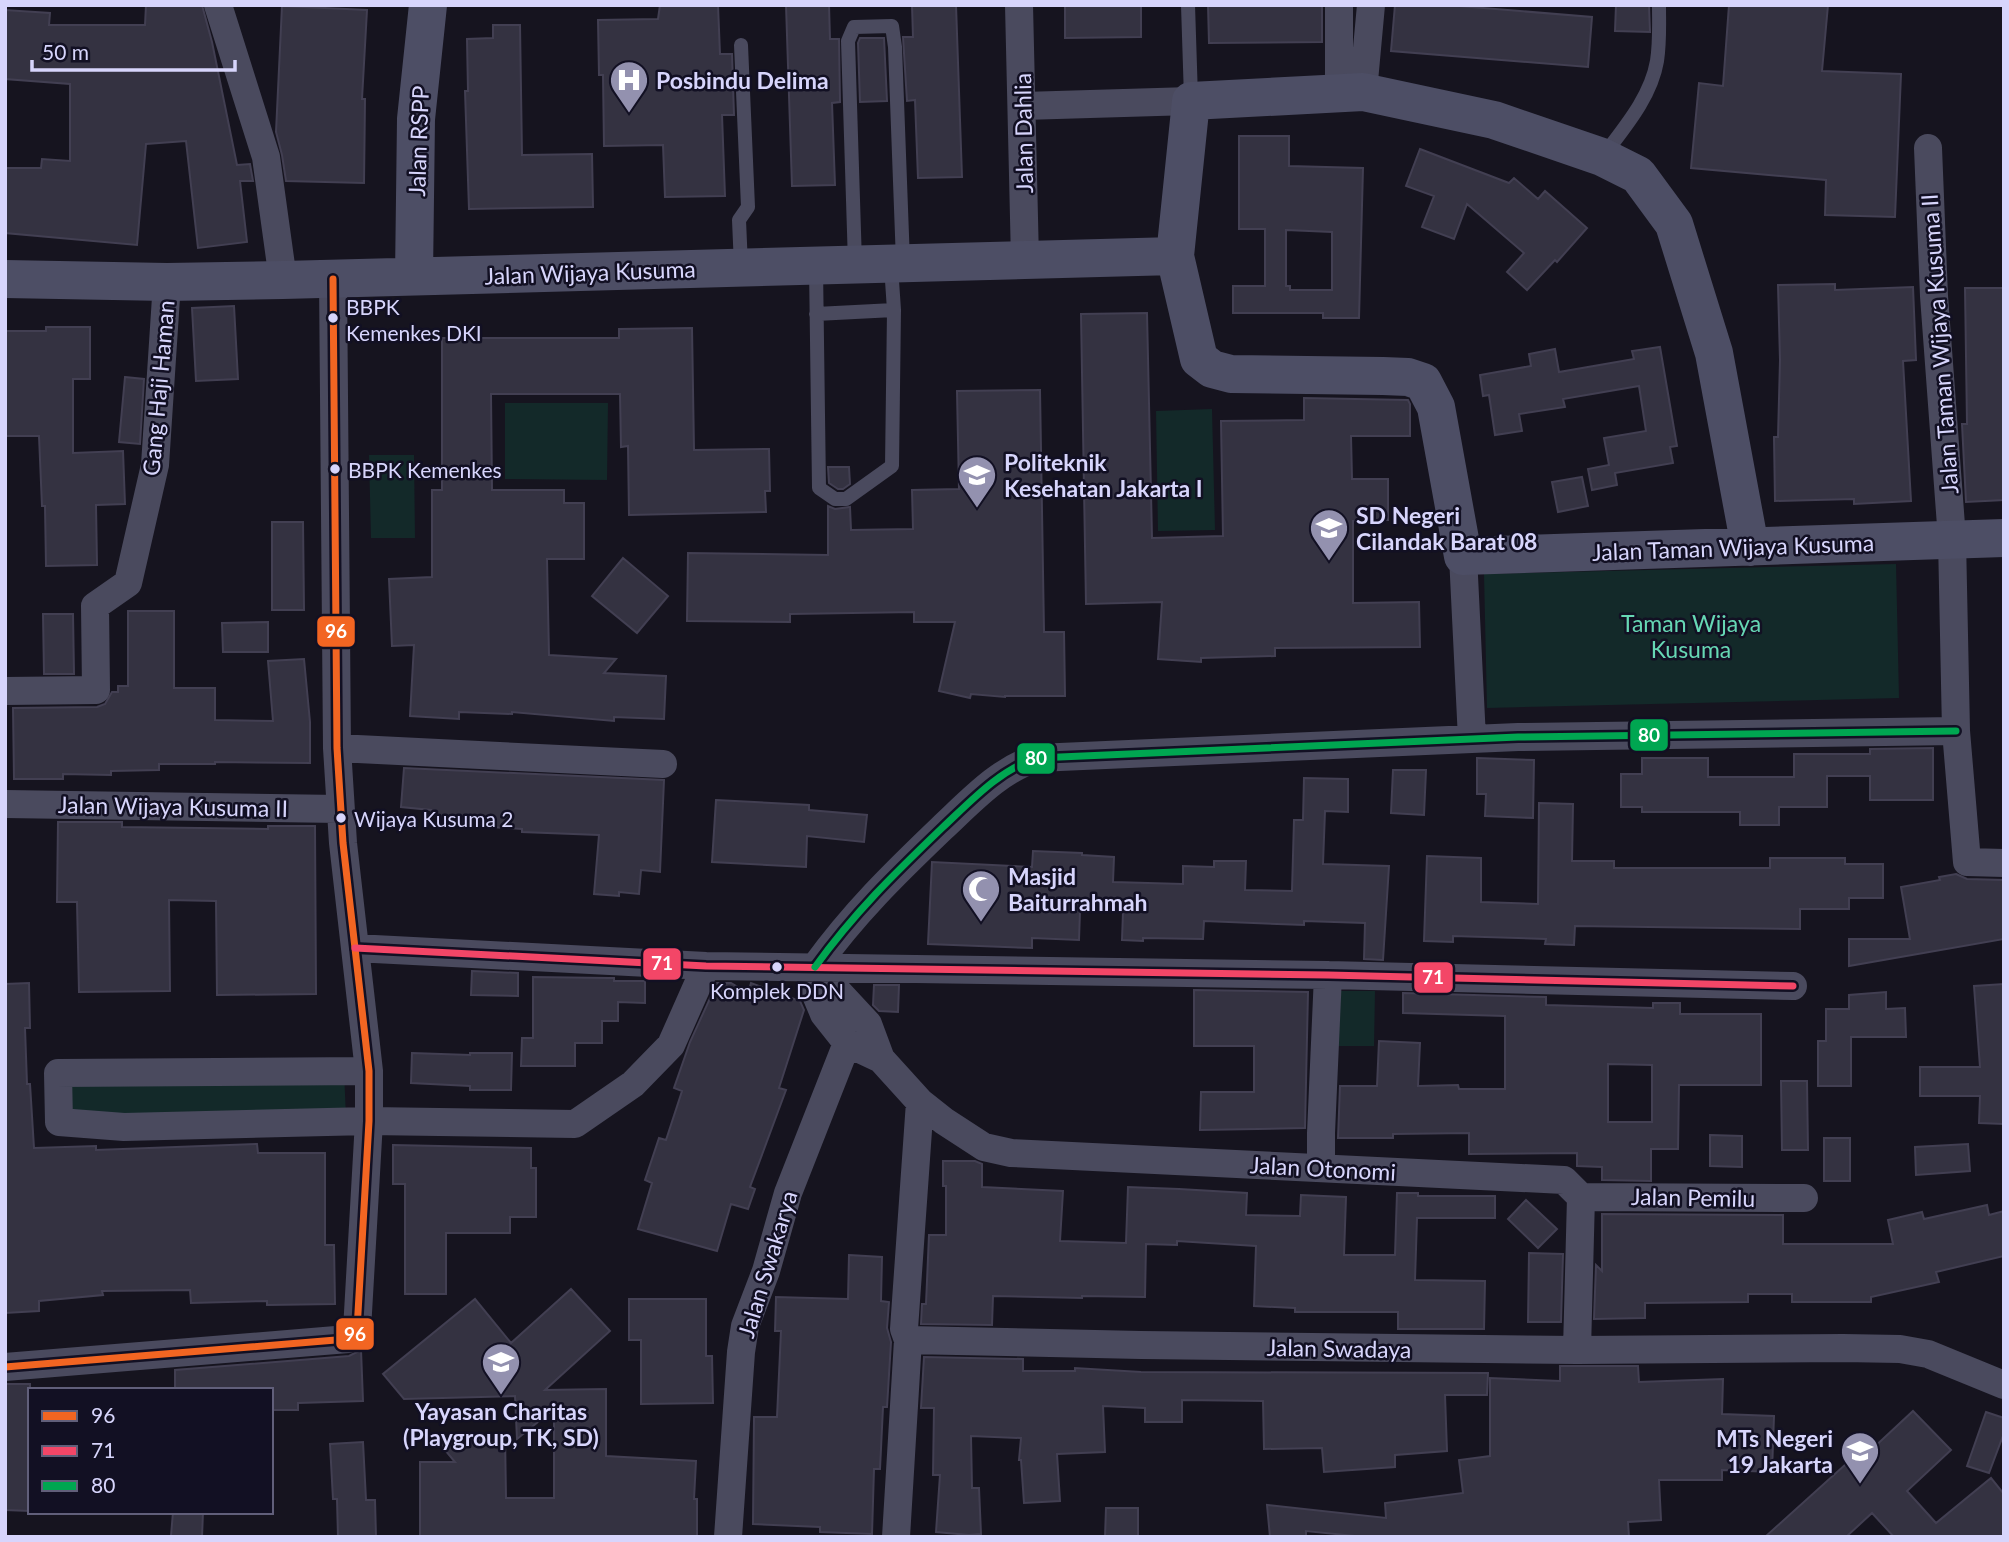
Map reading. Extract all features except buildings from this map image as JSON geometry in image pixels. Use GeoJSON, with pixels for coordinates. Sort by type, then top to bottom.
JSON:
{"type":"FeatureCollection","features":[{"type":"Feature","properties":{"kind":"street"},"geometry":{"type":"LineString","coordinates":[[218,5],[266,157],[283,280]]}},
{"type":"Feature","properties":{"kind":"street","name":"Jalan RSPP"},"geometry":{"type":"LineString","coordinates":[[414,276],[416,119],[428,5]]}},
{"type":"Feature","properties":{"kind":"street","name":"Jalan Dahlia"},"geometry":{"type":"LineString","coordinates":[[1019,5],[1025,260]]}},
{"type":"Feature","properties":{"kind":"street"},"geometry":{"type":"LineString","coordinates":[[1339,5],[1351,93]]}},
{"type":"Feature","properties":{"kind":"street"},"geometry":{"type":"LineString","coordinates":[[1351,93],[1371,5]]}},
{"type":"Feature","properties":{"kind":"street"},"geometry":{"type":"LineString","coordinates":[[1023,106],[1351,93],[1494,120],[1602,157],[1638,175],[1674,224],[1714,353],[1750,547]]}},
{"type":"Feature","properties":{"kind":"street"},"geometry":{"type":"LineString","coordinates":[[1191,101],[1175,256],[1199,359],[1212,369],[1231,374],[1408,377],[1423,382],[1436,407],[1463,556],[1472,739]]}},
{"type":"Feature","properties":{"kind":"street","name":"Jalan Taman Wijaya Kusuma II"},"geometry":{"type":"LineString","coordinates":[[1928,148],[1934,296],[1952,539],[1956,731],[1967,862],[2004,863]]}},
{"type":"Feature","properties":{"kind":"street","name":"Jalan Wijaya Kusuma"},"geometry":{"type":"LineString","coordinates":[[5,279],[167,282],[283,280],[1175,256]]}},
{"type":"Feature","properties":{"kind":"street"},"geometry":{"type":"LineString","coordinates":[[5,1367],[348,1339],[357,1330],[369,1121],[369,1071],[340,809],[337,747],[333,279]]}},
{"type":"Feature","properties":{"kind":"street","name":"Gang Haji Haman"},"geometry":{"type":"LineString","coordinates":[[5,691],[96,690],[95,606],[128,583],[155,465],[167,282]]}},
{"type":"Feature","properties":{"kind":"street","name":"Jalan Taman Wijaya Kusuma"},"geometry":{"type":"LineString","coordinates":[[1463,556],[2004,538]]}},
{"type":"Feature","properties":{"kind":"street"},"geometry":{"type":"LineString","coordinates":[[881,1059],[847,1044],[824,1014],[814,990],[815,967],[843,928],[877,891],[958,813],[1018,763],[1060,756],[1472,739],[1956,731]]}},
{"type":"Feature","properties":{"kind":"street"},"geometry":{"type":"LineString","coordinates":[[337,747],[663,764]]}},
{"type":"Feature","properties":{"kind":"street","name":"Jalan Wijaya Kusuma II"},"geometry":{"type":"LineString","coordinates":[[5,804],[340,809]]}},
{"type":"Feature","properties":{"kind":"street"},"geometry":{"type":"LineString","coordinates":[[355,947],[706,966],[1328,975],[1793,986]]}},
{"type":"Feature","properties":{"kind":"street"},"geometry":{"type":"LineString","coordinates":[[369,1071],[58,1073],[59,1122],[124,1127],[369,1121],[575,1124],[633,1084],[671,1045],[706,966]]}},
{"type":"Feature","properties":{"kind":"street"},"geometry":{"type":"LineString","coordinates":[[815,967],[867,1024],[881,1059]]}},
{"type":"Feature","properties":{"kind":"street"},"geometry":{"type":"LineString","coordinates":[[1321,1168],[1328,975]]}},
{"type":"Feature","properties":{"kind":"street","name":"Jalan Swakarya"},"geometry":{"type":"LineString","coordinates":[[728,1537],[745,1326],[766,1271],[788,1193],[847,1044]]}},
{"type":"Feature","properties":{"kind":"street","name":"Jalan Otonomi"},"geometry":{"type":"LineString","coordinates":[[881,1059],[920,1102],[944,1121],[984,1147],[1011,1153],[1563,1180],[1581,1197]]}},
{"type":"Feature","properties":{"kind":"street"},"geometry":{"type":"LineString","coordinates":[[896,1537],[908,1340],[904,1329],[920,1102]]}},
{"type":"Feature","properties":{"kind":"street"},"geometry":{"type":"LineString","coordinates":[[1577,1350],[1581,1197]]}},
{"type":"Feature","properties":{"kind":"street","name":"Jalan Pemilu"},"geometry":{"type":"LineString","coordinates":[[1581,1197],[1804,1198]]}},
{"type":"Feature","properties":{"kind":"street","name":"Jalan Swadaya"},"geometry":{"type":"LineString","coordinates":[[908,1340],[1577,1350],[1900,1349],[1928,1354],[2004,1385]]}},
{"type":"Feature","properties":{"kind":"lane"},"geometry":{"type":"LineString","coordinates":[[1188,5],[1191,101]]}},
{"type":"Feature","properties":{"kind":"lane"},"geometry":{"type":"LineString","coordinates":[[1602,157],[1644,96],[1657,64],[1660,40],[1659,5]]}},
{"type":"Feature","properties":{"kind":"lane"},"geometry":{"type":"LineString","coordinates":[[816,265],[819,488],[835,499],[846,499],[892,466],[894,310],[883,264],[848,41],[853,27],[892,26],[895,47],[883,264]]}},
{"type":"Feature","properties":{"kind":"lane"},"geometry":{"type":"LineString","coordinates":[[741,45],[748,207],[739,220],[741,268]]}},
{"type":"Feature","properties":{"kind":"lane"},"geometry":{"type":"LineString","coordinates":[[816,314],[894,310]]}},
{"type":"Feature","properties":{"kind":"green space"},"geometry":{"type":"Polygon","coordinates":[[[505,403],[608,403],[607,480],[505,479],[505,403]]]}},
{"type":"Feature","properties":{"kind":"green space"},"geometry":{"type":"Polygon","coordinates":[[[1212,409],[1215,530],[1158,531],[1156,411],[1212,409]]]}},
{"type":"Feature","properties":{"kind":"green space"},"geometry":{"type":"Polygon","coordinates":[[[369,455],[414,455],[415,538],[371,538],[369,455]]]}},
{"type":"Feature","properties":{"kind":"green space","name":"Taman Wijaya Kusuma"},"geometry":{"type":"Polygon","coordinates":[[[1896,564],[1899,698],[1487,708],[1484,574],[1896,564]]]}},
{"type":"Feature","properties":{"kind":"green space"},"geometry":{"type":"Polygon","coordinates":[[[1335,991],[1375,991],[1374,1046],[1334,1046],[1335,991]]]}},
{"type":"Feature","properties":{"kind":"green space"},"geometry":{"type":"Polygon","coordinates":[[[344,1071],[346,1117],[59,1122],[58,1073],[344,1071]]]}},
{"type":"Feature","properties":{"kind":"transit line","name":"96"},"geometry":{"type":"LineString","coordinates":[[5,1367],[348,1339],[357,1330],[369,1121],[369,1071],[343,843],[337,748],[333,279]]}},
{"type":"Feature","properties":{"kind":"transit line","name":"80"},"geometry":{"type":"LineString","coordinates":[[815,967],[875,894],[963,808],[998,778],[1037,758],[1518,737],[1956,731]]}},
{"type":"Feature","properties":{"kind":"transit line","name":"71"},"geometry":{"type":"LineString","coordinates":[[355,948],[706,966],[1328,975],[1793,986]]}},
{"type":"Feature","properties":{"kind":"place","name":"Posbindu Delima"},"geometry":{"type":"Point","coordinates":[629,114]}},
{"type":"Feature","properties":{"kind":"place","name":"BBPK Kemenkes DKI"},"geometry":{"type":"Point","coordinates":[333,318]}},
{"type":"Feature","properties":{"kind":"place","name":"BBPK Kemenkes"},"geometry":{"type":"Point","coordinates":[335,469]}},
{"type":"Feature","properties":{"kind":"place","name":"Politeknik Kesehatan Jakarta I"},"geometry":{"type":"Point","coordinates":[977,509]}},
{"type":"Feature","properties":{"kind":"place","name":"SD Negeri Cilandak Barat 08"},"geometry":{"type":"Point","coordinates":[1329,562]}},
{"type":"Feature","properties":{"kind":"place","name":"Wijaya Kusuma 2"},"geometry":{"type":"Point","coordinates":[341,818]}},
{"type":"Feature","properties":{"kind":"place","name":"Masjid Baiturrahmah"},"geometry":{"type":"Point","coordinates":[981,923]}},
{"type":"Feature","properties":{"kind":"place","name":"Komplek DDN"},"geometry":{"type":"Point","coordinates":[777,967]}},
{"type":"Feature","properties":{"kind":"place","name":"Yayasan Charitas (Playgroup, TK, SD)"},"geometry":{"type":"Point","coordinates":[501,1396]}},
{"type":"Feature","properties":{"kind":"place","name":"MTs Negeri 19 Jakarta"},"geometry":{"type":"Point","coordinates":[1860,1485]}}]}
